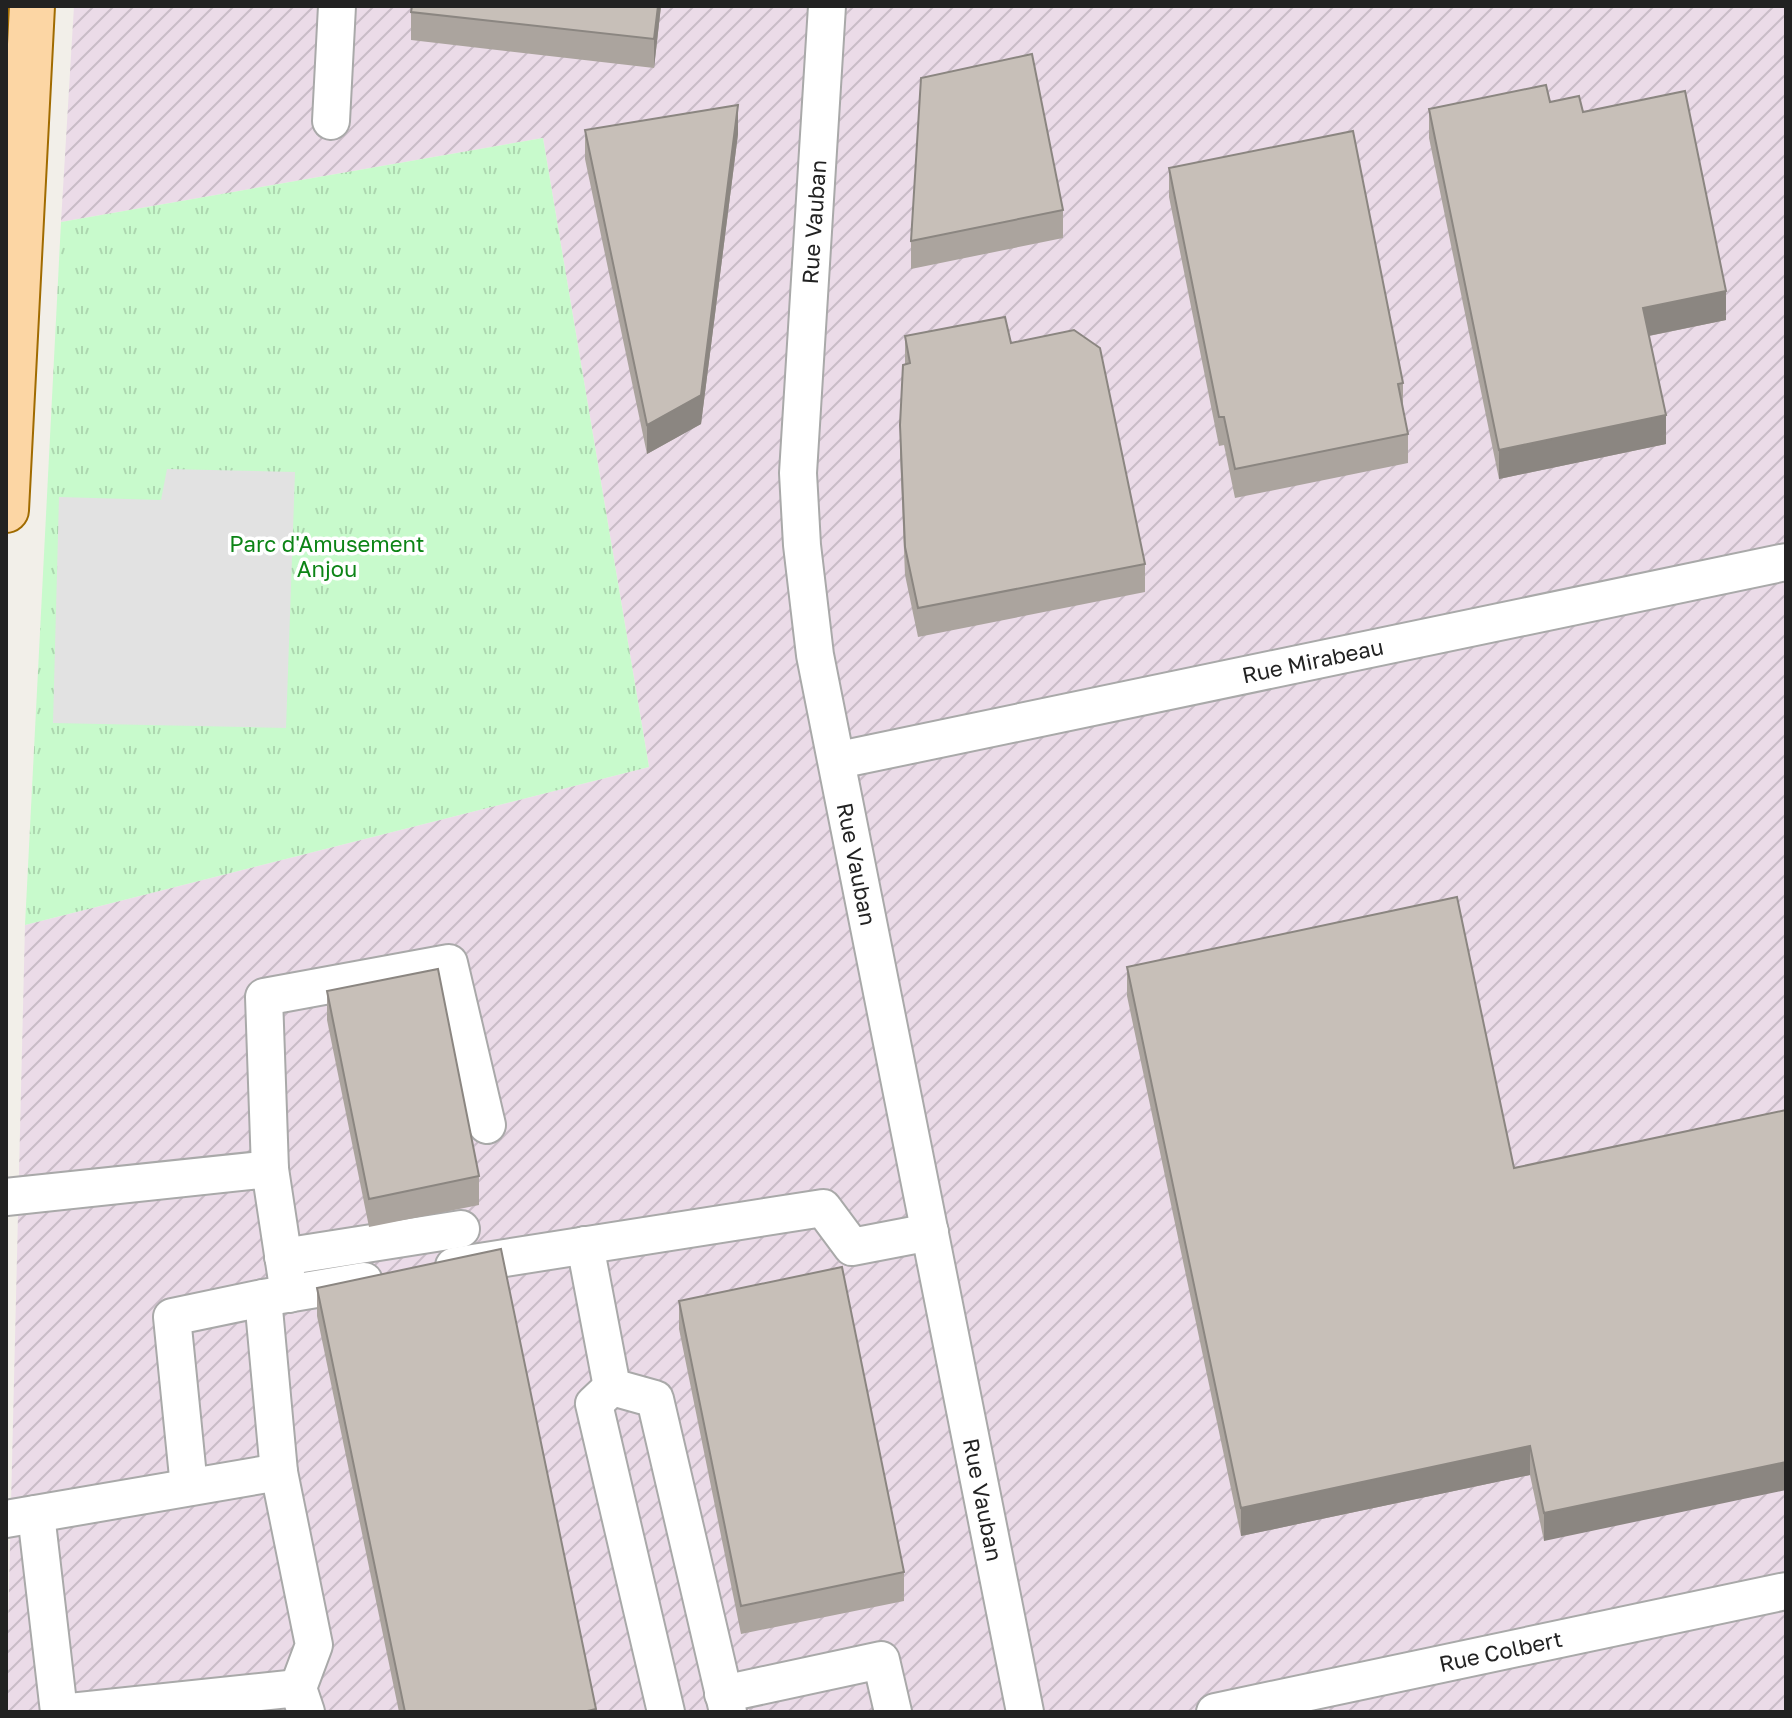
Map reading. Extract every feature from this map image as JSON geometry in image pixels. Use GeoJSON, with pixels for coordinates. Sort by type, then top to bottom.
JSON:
{"type":"FeatureCollection","features":[{"type":"Feature","properties":{"kind":"main road"},"geometry":{"type":"LineString","coordinates":[[6,510],[32,6]]}},
{"type":"Feature","properties":{"kind":"street"},"geometry":{"type":"LineString","coordinates":[[331,121],[337,6]]}},
{"type":"Feature","properties":{"kind":"street","name":"Rue Vauban"},"geometry":{"type":"LineString","coordinates":[[827,6],[798,473],[802,545],[815,655],[839,760],[1025,1712]]}},
{"type":"Feature","properties":{"kind":"street","name":"Rue Mirabeau"},"geometry":{"type":"LineString","coordinates":[[839,760],[1786,562]]}},
{"type":"Feature","properties":{"kind":"street"},"geometry":{"type":"LineString","coordinates":[[70,1712],[302,1700],[314,1645],[279,1472],[276,1296],[283,1257],[270,1169],[264,997],[449,963],[487,1125]]}},
{"type":"Feature","properties":{"kind":"street"},"geometry":{"type":"LineString","coordinates":[[6,1197],[270,1169]]}},
{"type":"Feature","properties":{"kind":"street"},"geometry":{"type":"LineString","coordinates":[[189,1487],[172,1317],[406,1274],[823,1208],[852,1247],[930,1232]]}},
{"type":"Feature","properties":{"kind":"street"},"geometry":{"type":"LineString","coordinates":[[283,1257],[461,1229]]}},
{"type":"Feature","properties":{"kind":"street"},"geometry":{"type":"LineString","coordinates":[[585,1245],[612,1387]]}},
{"type":"Feature","properties":{"kind":"street"},"geometry":{"type":"LineString","coordinates":[[612,1387],[655,1399],[726,1703],[881,1660],[893,1712]]}},
{"type":"Feature","properties":{"kind":"street"},"geometry":{"type":"LineString","coordinates":[[612,1387],[594,1404],[666,1712]]}},
{"type":"Feature","properties":{"kind":"street"},"geometry":{"type":"LineString","coordinates":[[59,1712],[21,1516],[279,1472]]}},
{"type":"Feature","properties":{"kind":"street"},"geometry":{"type":"LineString","coordinates":[[619,1515],[679,1505]]}},
{"type":"Feature","properties":{"kind":"street","name":"Rue Colbert"},"geometry":{"type":"LineString","coordinates":[[1215,1712],[1786,1591]]}},
{"type":"Feature","properties":{"kind":"street"},"geometry":{"type":"LineString","coordinates":[[647,1631],[706,1620]]}},
{"type":"Feature","properties":{"kind":"shaded area"},"geometry":{"type":"Polygon","coordinates":[[[74,6],[1786,6],[1786,1712],[6,1712],[25,925],[649,767],[543,138],[61,222],[74,6]]]}},
{"type":"Feature","properties":{"kind":"shaded area"},"geometry":{"type":"Polygon","coordinates":[[[167,469],[295,472],[286,728],[53,723],[59,497],[161,500],[167,469]]]}},
{"type":"Feature","properties":{"kind":"green space","name":"Parc d'Amusement Anjou"},"geometry":{"type":"Polygon","coordinates":[[[543,138],[649,767],[25,925],[61,222],[543,138]]]}},
{"type":"Feature","properties":{"kind":"building"},"geometry":{"type":"Polygon","coordinates":[[[412,6],[658,6],[654,39],[411,12],[412,6]]]}},
{"type":"Feature","properties":{"kind":"building"},"geometry":{"type":"Polygon","coordinates":[[[1032,54],[1063,210],[911,241],[921,78],[1032,54]]]}},
{"type":"Feature","properties":{"kind":"building"},"geometry":{"type":"Polygon","coordinates":[[[1546,85],[1550,102],[1579,96],[1583,112],[1685,91],[1726,291],[1643,308],[1666,415],[1499,450],[1429,109],[1546,85]]]}},
{"type":"Feature","properties":{"kind":"building"},"geometry":{"type":"Polygon","coordinates":[[[738,105],[701,395],[647,425],[585,130],[738,105]]]}},
{"type":"Feature","properties":{"kind":"building"},"geometry":{"type":"Polygon","coordinates":[[[1353,131],[1403,383],[1398,384],[1408,434],[1235,469],[1224,417],[1219,417],[1169,168],[1353,131]]]}},
{"type":"Feature","properties":{"kind":"building"},"geometry":{"type":"Polygon","coordinates":[[[1005,317],[1011,343],[1074,330],[1100,348],[1145,564],[918,608],[905,547],[900,425],[903,365],[910,363],[905,336],[1005,317]]]}},
{"type":"Feature","properties":{"kind":"building"},"geometry":{"type":"Polygon","coordinates":[[[1457,897],[1514,1168],[1786,1110],[1786,1462],[1544,1513],[1530,1446],[1241,1508],[1127,967],[1457,897]]]}},
{"type":"Feature","properties":{"kind":"building"},"geometry":{"type":"Polygon","coordinates":[[[438,969],[479,1176],[369,1199],[327,991],[438,969]]]}},
{"type":"Feature","properties":{"kind":"building"},"geometry":{"type":"Polygon","coordinates":[[[501,1249],[596,1709],[583,1712],[405,1712],[317,1288],[501,1249]]]}},
{"type":"Feature","properties":{"kind":"building"},"geometry":{"type":"Polygon","coordinates":[[[842,1267],[904,1572],[741,1606],[679,1301],[842,1267]]]}}]}
